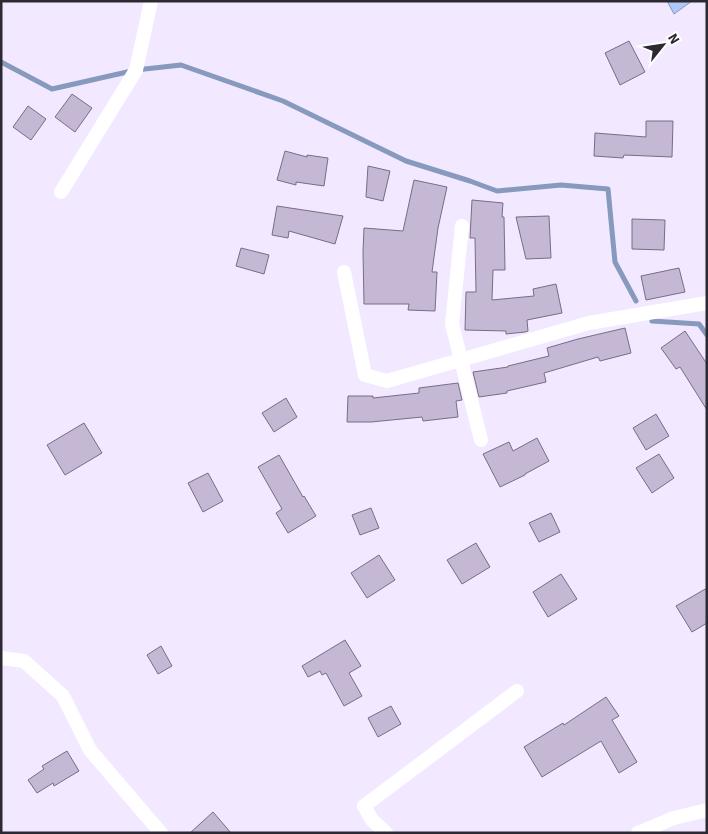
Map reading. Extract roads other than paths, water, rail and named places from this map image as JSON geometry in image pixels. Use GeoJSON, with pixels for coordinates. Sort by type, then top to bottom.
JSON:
{"type":"FeatureCollection","features":[{"type":"Feature","properties":{"kind":"street"},"geometry":{"type":"LineString","coordinates":[[61,192],[136,70],[151,1]]}},
{"type":"Feature","properties":{"kind":"street"},"geometry":{"type":"LineString","coordinates":[[462,226],[452,324],[481,440]]}},
{"type":"Feature","properties":{"kind":"street"},"geometry":{"type":"LineString","coordinates":[[344,272],[365,375],[387,381],[588,323],[707,303]]}},
{"type":"Feature","properties":{"kind":"street"},"geometry":{"type":"LineString","coordinates":[[1,658],[24,660],[63,696],[90,750],[161,833]]}},
{"type":"Feature","properties":{"kind":"street"},"geometry":{"type":"LineString","coordinates":[[386,833],[372,820],[364,806],[517,690]]}},
{"type":"Feature","properties":{"kind":"street"},"geometry":{"type":"LineString","coordinates":[[638,833],[674,818],[707,810]]}},
{"type":"Feature","properties":{"kind":"water"},"geometry":{"type":"Polygon","coordinates":[[[667,1],[692,1],[674,14],[667,1]]]}},
{"type":"Feature","properties":{"kind":"waterway"},"geometry":{"type":"LineString","coordinates":[[1,62],[52,89],[136,70],[181,65],[283,101],[406,161],[497,191],[561,185],[608,189],[615,262],[636,301]]}},
{"type":"Feature","properties":{"kind":"waterway"},"geometry":{"type":"LineString","coordinates":[[652,321],[699,324],[707,335]]}}]}
